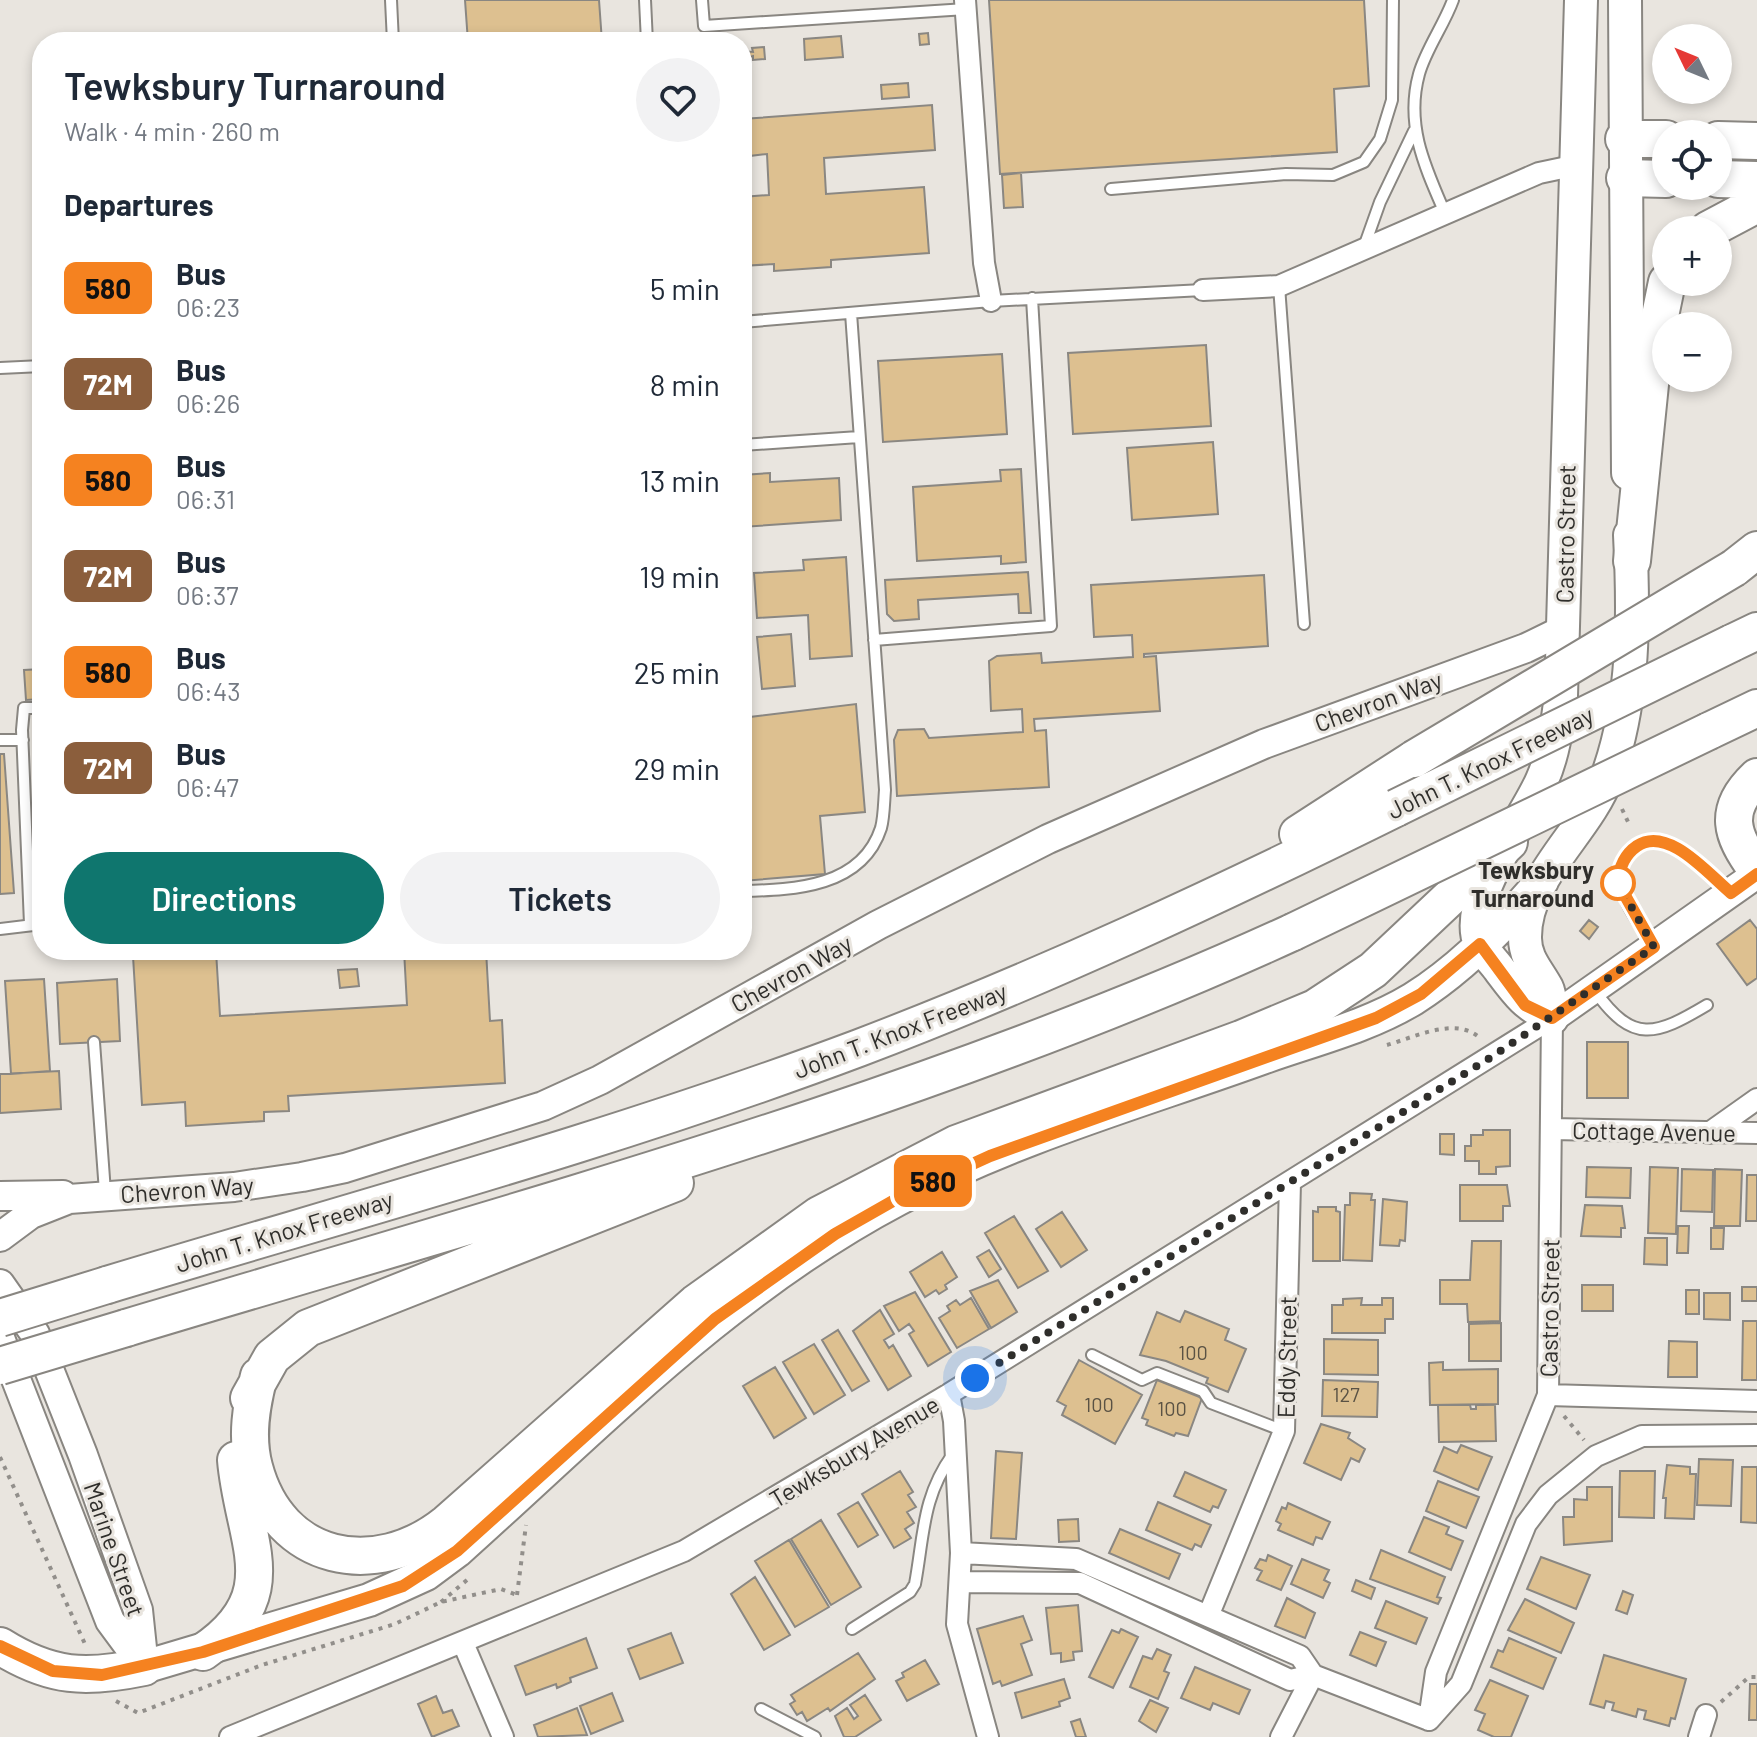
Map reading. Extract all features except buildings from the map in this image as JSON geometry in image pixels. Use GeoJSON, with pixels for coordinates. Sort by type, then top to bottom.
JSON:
{"type":"FeatureCollection","features":[{"type":"Feature","properties":{"kind":"highway"},"geometry":{"type":"LineString","coordinates":[[1624,139],[1652,139]]}},
{"type":"Feature","properties":{"kind":"highway"},"geometry":{"type":"LineString","coordinates":[[1732,140],[1757,141]]}},
{"type":"Feature","properties":{"kind":"highway"},"geometry":{"type":"LineString","coordinates":[[1625,178],[1652,179]]}},
{"type":"Feature","properties":{"kind":"highway"},"geometry":{"type":"LineString","coordinates":[[1732,179],[1757,180]]}},
{"type":"Feature","properties":{"kind":"highway"},"geometry":{"type":"LineString","coordinates":[[1732,217],[1757,204]]}},
{"type":"Feature","properties":{"kind":"highway"},"geometry":{"type":"LineString","coordinates":[[1632,561],[1653,356],[1664,296]]}},
{"type":"Feature","properties":{"kind":"highway"},"geometry":{"type":"LineString","coordinates":[[1180,912],[1414,759],[1749,559]]}},
{"type":"Feature","properties":{"kind":"highway","name":"John T. Knox Freeway"},"geometry":{"type":"LineString","coordinates":[[0,1318],[762,1083],[998,994],[1180,912],[1745,637]]}},
{"type":"Feature","properties":{"kind":"highway","name":"John T. Knox Freeway"},"geometry":{"type":"LineString","coordinates":[[0,1366],[712,1150],[984,1059],[1124,1005],[1293,932],[1757,708]]}},
{"type":"Feature","properties":{"kind":"highway"},"geometry":{"type":"LineString","coordinates":[[1748,879],[1734,831],[1737,804],[1757,777]]}},
{"type":"Feature","properties":{"kind":"highway"},"geometry":{"type":"LineString","coordinates":[[259,1376],[250,1424],[252,1453],[265,1496],[284,1523],[305,1540],[341,1554],[366,1557],[403,1551],[447,1523],[696,1303],[808,1222],[877,1182],[956,1144],[1241,1039],[1315,1008],[1373,970],[1509,842]]}},
{"type":"Feature","properties":{"kind":"highway"},"geometry":{"type":"LineString","coordinates":[[203,1652],[241,1621],[252,1595],[254,1562],[236,1461],[241,1421],[259,1376],[286,1342],[332,1317],[550,1234],[984,1059]]}},
{"type":"Feature","properties":{"kind":"highway"},"geometry":{"type":"LineString","coordinates":[[0,1646],[53,1671],[102,1675],[144,1667]]}},
{"type":"Feature","properties":{"kind":"main road","name":"Castro Street"},"geometry":{"type":"LineString","coordinates":[[1480,944],[1480,904],[1544,776],[1555,739],[1563,630],[1581,0]]}},
{"type":"Feature","properties":{"kind":"main road","name":"Castro Street"},"geometry":{"type":"LineString","coordinates":[[1552,1018],[1548,990],[1531,962],[1525,938],[1542,881],[1579,831],[1607,778],[1625,706],[1631,652],[1625,0]]}},
{"type":"Feature","properties":{"kind":"main road"},"geometry":{"type":"LineString","coordinates":[[1577,165],[1624,139]]}},
{"type":"Feature","properties":{"kind":"main road"},"geometry":{"type":"LineString","coordinates":[[1577,165],[1625,178]]}},
{"type":"Feature","properties":{"kind":"main road"},"geometry":{"type":"LineString","coordinates":[[144,1667],[203,1652],[369,1600],[426,1574],[457,1551],[715,1319],[794,1260],[878,1209],[1013,1147],[1376,1018],[1421,994],[1480,944],[1542,881]]}},
{"type":"Feature","properties":{"kind":"main road"},"geometry":{"type":"LineString","coordinates":[[1480,944],[1525,1005],[1552,1018]]}},
{"type":"Feature","properties":{"kind":"street"},"geometry":{"type":"LineString","coordinates":[[965,5],[984,263],[991,301]]}},
{"type":"Feature","properties":{"kind":"street"},"geometry":{"type":"LineString","coordinates":[[1203,290],[1279,286],[1539,173],[1577,165]]}},
{"type":"Feature","properties":{"kind":"street","name":"Chevron Way"},"geometry":{"type":"LineString","coordinates":[[0,1237],[44,1208],[99,1195],[234,1187],[302,1177],[543,1106],[609,1075],[889,919],[1048,839],[1264,744],[1526,648],[1563,630]]}},
{"type":"Feature","properties":{"kind":"street","name":"Tewksbury Avenue"},"geometry":{"type":"LineString","coordinates":[[230,1737],[684,1551],[949,1394],[1552,1018],[1748,879]]}},
{"type":"Feature","properties":{"kind":"street","name":"Castro Street"},"geometry":{"type":"LineString","coordinates":[[1429,1720],[1436,1672],[1548,1395],[1552,1018]]}},
{"type":"Feature","properties":{"kind":"street"},"geometry":{"type":"LineString","coordinates":[[1709,1133],[1757,1099]]}},
{"type":"Feature","properties":{"kind":"street","name":"Cottage Avenue"},"geometry":{"type":"LineString","coordinates":[[1552,1129],[1757,1133]]}},
{"type":"Feature","properties":{"kind":"street","name":"Eddy Street"},"geometry":{"type":"LineString","coordinates":[[1209,1614],[1284,1431],[1290,1182]]}},
{"type":"Feature","properties":{"kind":"street"},"geometry":{"type":"LineString","coordinates":[[0,1196],[99,1195]]}},
{"type":"Feature","properties":{"kind":"street","name":"Marine Street"},"geometry":{"type":"LineString","coordinates":[[0,1284],[35,1334],[78,1441],[138,1610],[144,1667]]}},
{"type":"Feature","properties":{"kind":"street","name":"Marine Street"},"geometry":{"type":"LineString","coordinates":[[0,1338],[110,1621],[144,1667]]}},
{"type":"Feature","properties":{"kind":"street"},"geometry":{"type":"LineString","coordinates":[[949,1394],[956,1449],[961,1553],[957,1624],[988,1737]]}},
{"type":"Feature","properties":{"kind":"street"},"geometry":{"type":"LineString","coordinates":[[1548,1395],[1757,1401]]}},
{"type":"Feature","properties":{"kind":"street"},"geometry":{"type":"LineString","coordinates":[[960,1582],[1080,1583],[1290,1680],[1313,1675],[1429,1720],[1461,1684],[1526,1524],[1548,1495],[1596,1456],[1642,1436],[1757,1435]]}},
{"type":"Feature","properties":{"kind":"street"},"geometry":{"type":"LineString","coordinates":[[961,1553],[1076,1559],[1300,1656],[1313,1675]]}},
{"type":"Feature","properties":{"kind":"street"},"geometry":{"type":"LineString","coordinates":[[463,1643],[503,1737]]}},
{"type":"Feature","properties":{"kind":"street"},"geometry":{"type":"LineString","coordinates":[[1281,1737],[1313,1675]]}},
{"type":"Feature","properties":{"kind":"street"},"geometry":{"type":"LineString","coordinates":[[1699,1737],[1706,1715]]}},
{"type":"Feature","properties":{"kind":"lane"},"geometry":{"type":"LineString","coordinates":[[391,0],[393,32]]}},
{"type":"Feature","properties":{"kind":"lane"},"geometry":{"type":"LineString","coordinates":[[645,0],[647,32]]}},
{"type":"Feature","properties":{"kind":"lane"},"geometry":{"type":"LineString","coordinates":[[702,0],[704,26],[905,13],[965,5]]}},
{"type":"Feature","properties":{"kind":"lane"},"geometry":{"type":"LineString","coordinates":[[903,0],[905,13]]}},
{"type":"Feature","properties":{"kind":"lane"},"geometry":{"type":"LineString","coordinates":[[1111,189],[1286,174],[1333,175],[1364,162],[1380,139],[1392,100],[1393,0]]}},
{"type":"Feature","properties":{"kind":"lane"},"geometry":{"type":"LineString","coordinates":[[1445,213],[1419,155],[1414,131],[1419,74],[1453,0]]}},
{"type":"Feature","properties":{"kind":"lane"},"geometry":{"type":"LineString","coordinates":[[1363,249],[1380,202],[1414,131]]}},
{"type":"Feature","properties":{"kind":"lane"},"geometry":{"type":"LineString","coordinates":[[1279,286],[1304,624]]}},
{"type":"Feature","properties":{"kind":"lane"},"geometry":{"type":"LineString","coordinates":[[752,321],[1032,298],[1203,290]]}},
{"type":"Feature","properties":{"kind":"lane"},"geometry":{"type":"LineString","coordinates":[[874,640],[1051,626],[1032,298]]}},
{"type":"Feature","properties":{"kind":"lane"},"geometry":{"type":"LineString","coordinates":[[752,890],[815,885],[855,870],[881,829],[885,790],[851,313]]}},
{"type":"Feature","properties":{"kind":"lane"},"geometry":{"type":"LineString","coordinates":[[0,368],[32,366]]}},
{"type":"Feature","properties":{"kind":"lane"},"geometry":{"type":"LineString","coordinates":[[752,444],[859,437]]}},
{"type":"Feature","properties":{"kind":"lane"},"geometry":{"type":"LineString","coordinates":[[0,929],[30,924],[23,740],[24,708],[32,708]]}},
{"type":"Feature","properties":{"kind":"lane"},"geometry":{"type":"LineString","coordinates":[[0,740],[23,740]]}},
{"type":"Feature","properties":{"kind":"lane"},"geometry":{"type":"LineString","coordinates":[[1654,947],[1618,883],[1624,858],[1633,848],[1643,842],[1657,840],[1748,879]]}},
{"type":"Feature","properties":{"kind":"lane"},"geometry":{"type":"LineString","coordinates":[[1594,989],[1615,1020],[1634,1027],[1668,1029],[1707,1005]]}},
{"type":"Feature","properties":{"kind":"lane"},"geometry":{"type":"LineString","coordinates":[[94,1042],[99,1195]]}},
{"type":"Feature","properties":{"kind":"lane"},"geometry":{"type":"LineString","coordinates":[[1092,1355],[1142,1380],[1157,1373],[1203,1391],[1211,1403],[1284,1431]]}},
{"type":"Feature","properties":{"kind":"lane"},"geometry":{"type":"LineString","coordinates":[[852,1629],[910,1592],[915,1584],[925,1514],[934,1481],[956,1449]]}},
{"type":"Feature","properties":{"kind":"lane"},"geometry":{"type":"LineString","coordinates":[[761,1709],[815,1737]]}},
{"type":"Feature","properties":{"kind":"path"},"geometry":{"type":"LineString","coordinates":[[1382,1046],[1451,1028],[1470,1028],[1483,1040]]}},
{"type":"Feature","properties":{"kind":"path"},"geometry":{"type":"LineString","coordinates":[[1548,1395],[1596,1456]]}},
{"type":"Feature","properties":{"kind":"path"},"geometry":{"type":"LineString","coordinates":[[0,1457],[117,1703],[138,1713],[262,1665],[395,1624],[441,1602],[501,1589],[517,1595],[526,1525]]}},
{"type":"Feature","properties":{"kind":"path"},"geometry":{"type":"LineString","coordinates":[[517,1532],[537,1514]]}},
{"type":"Feature","properties":{"kind":"path"},"geometry":{"type":"LineString","coordinates":[[441,1602],[468,1579]]}},
{"type":"Feature","properties":{"kind":"path"},"geometry":{"type":"LineString","coordinates":[[1706,1715],[1749,1677],[1757,1677]]}},
{"type":"Feature","properties":{"kind":"bus line","name":"580"},"geometry":{"type":"LineString","coordinates":[[0,1646],[53,1671],[102,1675],[203,1652],[403,1586],[426,1574],[457,1551],[715,1319],[814,1247],[900,1197],[1013,1147],[1376,1018],[1421,994],[1480,944],[1525,1005],[1552,1018],[1654,947],[1618,883],[1624,858],[1643,842],[1657,840],[1670,844],[1731,893],[1757,874]]}},
{"type":"Feature","properties":{"kind":"place","name":"Tewksbury Turnaround"},"geometry":{"type":"Point","coordinates":[1618,883]}},
{"type":"Feature","properties":{"kind":"route"},"geometry":{"type":"LineString","coordinates":[[975,1378],[1493,1056],[1654,947],[1618,883]]}}]}
